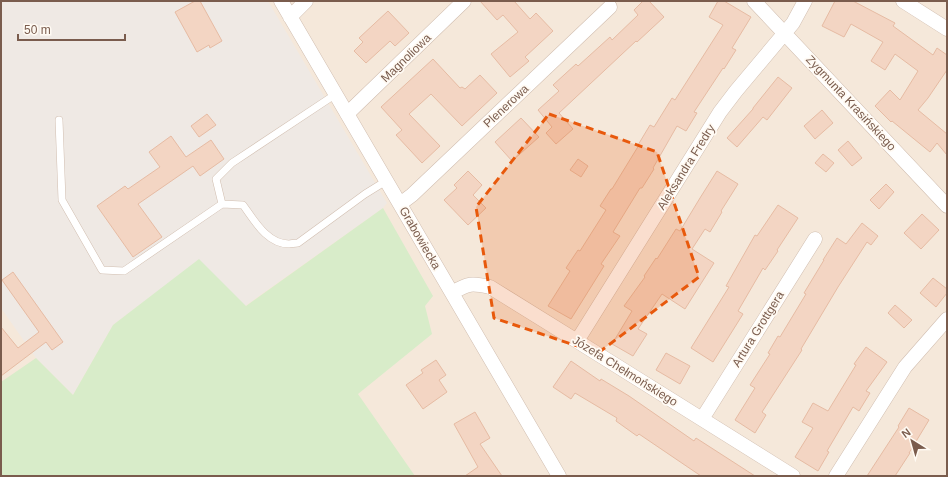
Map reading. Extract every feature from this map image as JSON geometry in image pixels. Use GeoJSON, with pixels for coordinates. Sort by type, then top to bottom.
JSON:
{"type":"FeatureCollection","features":[{"type":"Feature","properties":{"kind":"street","name":"Grabowiecka"},"geometry":{"type":"LineString","coordinates":[[281,1],[559,476]]}},
{"type":"Feature","properties":{"kind":"street"},"geometry":{"type":"LineString","coordinates":[[290,16],[306,1]]}},
{"type":"Feature","properties":{"kind":"street","name":"Magnoliowa"},"geometry":{"type":"LineString","coordinates":[[347,114],[464,1]]}},
{"type":"Feature","properties":{"kind":"street","name":"Zygmunta Krasińskiego"},"geometry":{"type":"LineString","coordinates":[[754,1],[947,206]]}},
{"type":"Feature","properties":{"kind":"street","name":"Aleksandra Fredry"},"geometry":{"type":"LineString","coordinates":[[577,341],[720,112],[793,23],[805,1]]}},
{"type":"Feature","properties":{"kind":"street"},"geometry":{"type":"LineString","coordinates":[[903,1],[947,29]]}},
{"type":"Feature","properties":{"kind":"street","name":"Plenerowa"},"geometry":{"type":"LineString","coordinates":[[400,204],[412,195],[610,8]]}},
{"type":"Feature","properties":{"kind":"street","name":"Artura Grottgera"},"geometry":{"type":"LineString","coordinates":[[702,419],[815,239]]}},
{"type":"Feature","properties":{"kind":"street","name":"Józefa Chełmońskiego"},"geometry":{"type":"LineString","coordinates":[[452,293],[462,287],[475,284],[490,288],[793,476]]}},
{"type":"Feature","properties":{"kind":"street"},"geometry":{"type":"LineString","coordinates":[[836,476],[905,367],[947,319]]}},
{"type":"Feature","properties":{"kind":"lane"},"geometry":{"type":"LineString","coordinates":[[222,204],[216,179],[232,163],[336,94]]}},
{"type":"Feature","properties":{"kind":"lane"},"geometry":{"type":"LineString","coordinates":[[59,120],[62,200],[102,270],[124,271],[222,204],[243,205],[264,232],[272,239],[288,245],[298,243],[386,180]]}},
{"type":"Feature","properties":{"kind":"highlighted area"},"geometry":{"type":"Polygon","coordinates":[[[549,114],[657,152],[699,277],[598,353],[494,318],[476,207],[549,114]]]}},
{"type":"Feature","properties":{"kind":"shaded area"},"geometry":{"type":"Polygon","coordinates":[[[1,1],[947,1],[947,476],[1,476],[1,1]]]}},
{"type":"Feature","properties":{"kind":"shaded area"},"geometry":{"type":"Polygon","coordinates":[[[1,1],[268,1],[387,203],[383,208],[245,306],[199,260],[113,325],[73,395],[36,358],[1,308],[1,1]]]}},
{"type":"Feature","properties":{"kind":"green space"},"geometry":{"type":"Polygon","coordinates":[[[383,208],[433,296],[425,306],[432,334],[358,394],[415,476],[1,476],[1,382],[36,358],[73,395],[113,325],[199,259],[246,306],[383,208]]]}},
{"type":"Feature","properties":{"kind":"building"},"geometry":{"type":"Polygon","coordinates":[[[195,1],[200,1],[222,41],[210,48],[209,45],[197,52],[175,12],[195,1]]]}},
{"type":"Feature","properties":{"kind":"building"},"geometry":{"type":"Polygon","coordinates":[[[480,1],[514,1],[530,19],[536,13],[553,31],[525,57],[529,61],[510,77],[491,54],[518,32],[503,15],[497,20],[480,1]]]}},
{"type":"Feature","properties":{"kind":"building"},"geometry":{"type":"Polygon","coordinates":[[[643,1],[649,1],[664,17],[559,113],[573,129],[556,144],[546,133],[552,127],[538,110],[559,91],[553,85],[576,64],[578,66],[610,37],[612,40],[638,15],[634,10],[643,1]]]}},
{"type":"Feature","properties":{"kind":"building"},"geometry":{"type":"Polygon","coordinates":[[[718,1],[724,1],[751,17],[732,48],[736,50],[694,112],[697,113],[686,131],[677,126],[653,168],[654,169],[642,188],[640,188],[613,232],[620,236],[601,264],[604,266],[571,319],[548,306],[570,271],[566,268],[578,250],[580,251],[606,210],[600,206],[612,189],[650,125],[654,127],[672,98],[675,100],[723,25],[709,17],[718,1]]]}},
{"type":"Feature","properties":{"kind":"building"},"geometry":{"type":"Polygon","coordinates":[[[835,1],[853,1],[895,23],[893,26],[933,55],[937,48],[947,55],[947,70],[918,110],[947,134],[947,155],[937,143],[930,152],[892,121],[891,122],[875,106],[890,90],[900,100],[918,71],[895,54],[885,70],[871,61],[883,42],[851,24],[844,37],[822,26],[835,1]]]}},
{"type":"Feature","properties":{"kind":"building"},"geometry":{"type":"Polygon","coordinates":[[[388,11],[409,33],[395,46],[390,41],[366,63],[354,51],[363,42],[359,38],[388,11]]]}},
{"type":"Feature","properties":{"kind":"building"},"geometry":{"type":"Polygon","coordinates":[[[433,59],[460,88],[462,87],[465,89],[480,75],[497,93],[462,126],[431,94],[409,114],[440,146],[422,163],[396,135],[402,130],[381,107],[433,59]]]}},
{"type":"Feature","properties":{"kind":"building"},"geometry":{"type":"Polygon","coordinates":[[[778,77],[792,88],[767,120],[763,117],[737,147],[727,138],[753,109],[778,77]]]}},
{"type":"Feature","properties":{"kind":"building"},"geometry":{"type":"Polygon","coordinates":[[[822,110],[833,123],[815,139],[804,126],[822,110]]]}},
{"type":"Feature","properties":{"kind":"building"},"geometry":{"type":"Polygon","coordinates":[[[207,114],[216,125],[199,137],[191,126],[207,114]]]}},
{"type":"Feature","properties":{"kind":"building"},"geometry":{"type":"Polygon","coordinates":[[[521,118],[539,137],[512,161],[495,142],[521,118]]]}},
{"type":"Feature","properties":{"kind":"building"},"geometry":{"type":"Polygon","coordinates":[[[171,136],[186,157],[211,140],[224,159],[200,176],[193,166],[138,204],[162,237],[133,257],[97,206],[125,186],[128,189],[160,167],[149,152],[171,136]]]}},
{"type":"Feature","properties":{"kind":"building"},"geometry":{"type":"Polygon","coordinates":[[[848,141],[862,158],[852,166],[838,150],[848,141]]]}},
{"type":"Feature","properties":{"kind":"building"},"geometry":{"type":"Polygon","coordinates":[[[823,154],[834,163],[826,172],[815,163],[823,154]]]}},
{"type":"Feature","properties":{"kind":"building"},"geometry":{"type":"Polygon","coordinates":[[[578,159],[588,166],[581,177],[570,170],[578,159]]]}},
{"type":"Feature","properties":{"kind":"building"},"geometry":{"type":"Polygon","coordinates":[[[468,171],[482,185],[473,195],[486,208],[468,225],[444,200],[457,188],[454,185],[468,171]]]}},
{"type":"Feature","properties":{"kind":"building"},"geometry":{"type":"Polygon","coordinates":[[[717,171],[738,184],[710,232],[705,229],[692,249],[714,263],[685,309],[662,294],[638,329],[647,334],[633,356],[612,344],[632,311],[624,306],[676,229],[680,231],[717,171]]]}},
{"type":"Feature","properties":{"kind":"building"},"geometry":{"type":"Polygon","coordinates":[[[886,184],[894,192],[879,209],[870,200],[886,184]]]}},
{"type":"Feature","properties":{"kind":"building"},"geometry":{"type":"Polygon","coordinates":[[[778,205],[798,218],[765,270],[763,268],[738,311],[743,314],[713,362],[691,348],[729,287],[726,286],[755,235],[757,236],[778,205]]]}},
{"type":"Feature","properties":{"kind":"building"},"geometry":{"type":"Polygon","coordinates":[[[922,214],[939,230],[921,249],[904,233],[922,214]]]}},
{"type":"Feature","properties":{"kind":"building"},"geometry":{"type":"Polygon","coordinates":[[[862,223],[878,236],[871,245],[867,242],[838,287],[801,349],[802,350],[762,412],[766,415],[755,433],[735,420],[755,388],[750,385],[770,354],[768,353],[778,336],[780,337],[806,294],[804,293],[837,238],[846,244],[862,223]]]}},
{"type":"Feature","properties":{"kind":"building"},"geometry":{"type":"Polygon","coordinates":[[[13,272],[63,342],[52,350],[46,342],[1,376],[1,327],[18,348],[39,332],[2,280],[13,272]]]}},
{"type":"Feature","properties":{"kind":"building"},"geometry":{"type":"Polygon","coordinates":[[[933,278],[947,289],[947,293],[936,307],[920,293],[933,278]]]}},
{"type":"Feature","properties":{"kind":"building"},"geometry":{"type":"Polygon","coordinates":[[[895,305],[912,320],[904,328],[888,313],[895,305]]]}},
{"type":"Feature","properties":{"kind":"building"},"geometry":{"type":"Polygon","coordinates":[[[866,347],[887,362],[866,391],[870,393],[859,411],[853,407],[827,451],[829,452],[818,471],[795,457],[813,428],[802,422],[813,403],[828,411],[856,365],[854,364],[866,347]]]}},
{"type":"Feature","properties":{"kind":"building"},"geometry":{"type":"Polygon","coordinates":[[[666,353],[690,366],[680,384],[656,370],[666,353]]]}},
{"type":"Feature","properties":{"kind":"building"},"geometry":{"type":"Polygon","coordinates":[[[436,360],[446,375],[439,380],[447,392],[423,409],[406,385],[423,373],[421,370],[436,360]]]}},
{"type":"Feature","properties":{"kind":"building"},"geometry":{"type":"Polygon","coordinates":[[[571,361],[600,381],[601,379],[629,396],[694,441],[696,438],[755,476],[701,476],[639,434],[637,436],[616,421],[617,418],[575,393],[571,399],[553,387],[571,361]]]}},
{"type":"Feature","properties":{"kind":"building"},"geometry":{"type":"Polygon","coordinates":[[[909,408],[929,420],[910,453],[895,476],[867,476],[899,427],[898,426],[909,408]]]}},
{"type":"Feature","properties":{"kind":"building"},"geometry":{"type":"Polygon","coordinates":[[[475,412],[490,438],[480,444],[502,476],[465,476],[478,467],[454,424],[475,412]]]}}]}
